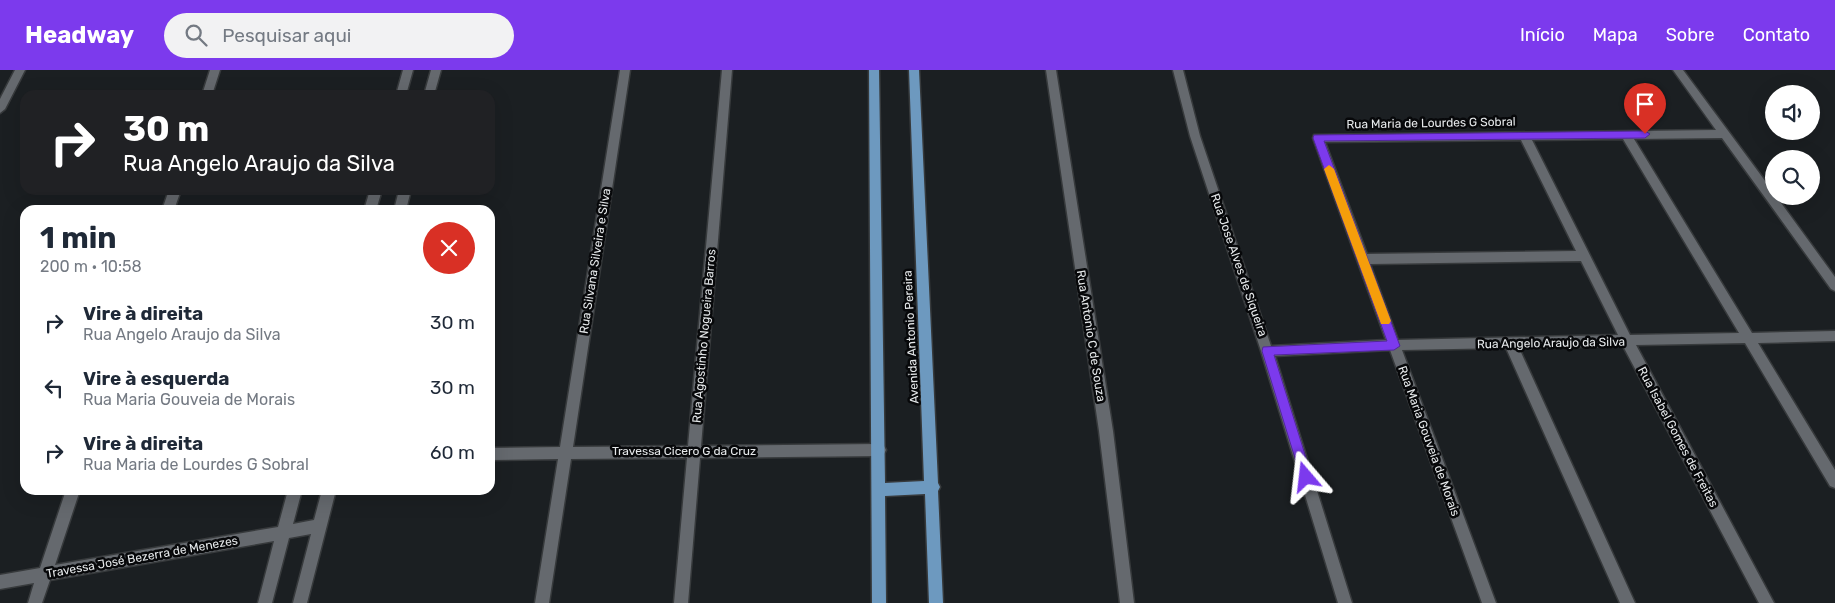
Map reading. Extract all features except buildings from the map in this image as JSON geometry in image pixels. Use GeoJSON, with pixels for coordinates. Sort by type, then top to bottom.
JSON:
{"type":"FeatureCollection","features":[{"type":"Feature","properties":{"kind":"main road"},"geometry":{"type":"LineString","coordinates":[[874,70],[879,603]]}},
{"type":"Feature","properties":{"kind":"main road","name":"Avenida Antonio Pereira"},"geometry":{"type":"LineString","coordinates":[[914,70],[933,488],[936,603]]}},
{"type":"Feature","properties":{"kind":"main road"},"geometry":{"type":"LineString","coordinates":[[879,490],[933,488]]}},
{"type":"Feature","properties":{"kind":"street"},"geometry":{"type":"LineString","coordinates":[[0,109],[20,70]]}},
{"type":"Feature","properties":{"kind":"street"},"geometry":{"type":"LineString","coordinates":[[209,90],[215,70]]}},
{"type":"Feature","properties":{"kind":"street"},"geometry":{"type":"LineString","coordinates":[[402,90],[408,70]]}},
{"type":"Feature","properties":{"kind":"street"},"geometry":{"type":"LineString","coordinates":[[431,90],[436,70]]}},
{"type":"Feature","properties":{"kind":"street","name":"Rua Silvana Silveira e Silva"},"geometry":{"type":"LineString","coordinates":[[542,603],[625,70]]}},
{"type":"Feature","properties":{"kind":"street","name":"Rua Agostinho Nogueira Barros"},"geometry":{"type":"LineString","coordinates":[[682,603],[727,70]]}},
{"type":"Feature","properties":{"kind":"street","name":"Rua Antonio C de Souza"},"geometry":{"type":"LineString","coordinates":[[1051,70],[1106,431],[1126,603]]}},
{"type":"Feature","properties":{"kind":"street","name":"Rua Jose Alves de Siqueira"},"geometry":{"type":"LineString","coordinates":[[1178,70],[1195,136],[1267,351],[1345,603]]}},
{"type":"Feature","properties":{"kind":"street"},"geometry":{"type":"LineString","coordinates":[[1678,70],[1835,286]]}},
{"type":"Feature","properties":{"kind":"street","name":"Rua Maria de Lourdes G Sobral"},"geometry":{"type":"LineString","coordinates":[[1318,138],[1724,134]]}},
{"type":"Feature","properties":{"kind":"street","name":"Rua Isabel Gomes de Freitas"},"geometry":{"type":"LineString","coordinates":[[1524,135],[1627,341],[1766,603]]}},
{"type":"Feature","properties":{"kind":"street"},"geometry":{"type":"LineString","coordinates":[[1626,135],[1747,339],[1835,482]]}},
{"type":"Feature","properties":{"kind":"street","name":"Rua Maria Gouveia de Morais"},"geometry":{"type":"LineString","coordinates":[[1318,138],[1489,603]]}},
{"type":"Feature","properties":{"kind":"street"},"geometry":{"type":"LineString","coordinates":[[1363,258],[1584,256]]}},
{"type":"Feature","properties":{"kind":"street","name":"Rua Angelo Araujo da Silva"},"geometry":{"type":"LineString","coordinates":[[1267,351],[1394,346],[1835,336]]}},
{"type":"Feature","properties":{"kind":"street"},"geometry":{"type":"LineString","coordinates":[[1511,344],[1628,603]]}},
{"type":"Feature","properties":{"kind":"street","name":"Travessa Cicero G da Cruz"},"geometry":{"type":"LineString","coordinates":[[495,454],[879,450]]}},
{"type":"Feature","properties":{"kind":"street"},"geometry":{"type":"LineString","coordinates":[[35,603],[71,495]]}},
{"type":"Feature","properties":{"kind":"street"},"geometry":{"type":"LineString","coordinates":[[265,603],[295,495]]}},
{"type":"Feature","properties":{"kind":"street"},"geometry":{"type":"LineString","coordinates":[[300,603],[328,495]]}},
{"type":"Feature","properties":{"kind":"street","name":"Travessa José Bezerra de Menezes"},"geometry":{"type":"LineString","coordinates":[[0,582],[320,526]]}},
{"type":"Feature","properties":{"kind":"slow traffic"},"geometry":{"type":"LineString","coordinates":[[1329,169],[1385,321]]}},
{"type":"Feature","properties":{"kind":"route"},"geometry":{"type":"LineString","coordinates":[[1306,477],[1267,351],[1394,346],[1318,138],[1645,134]]}}]}
